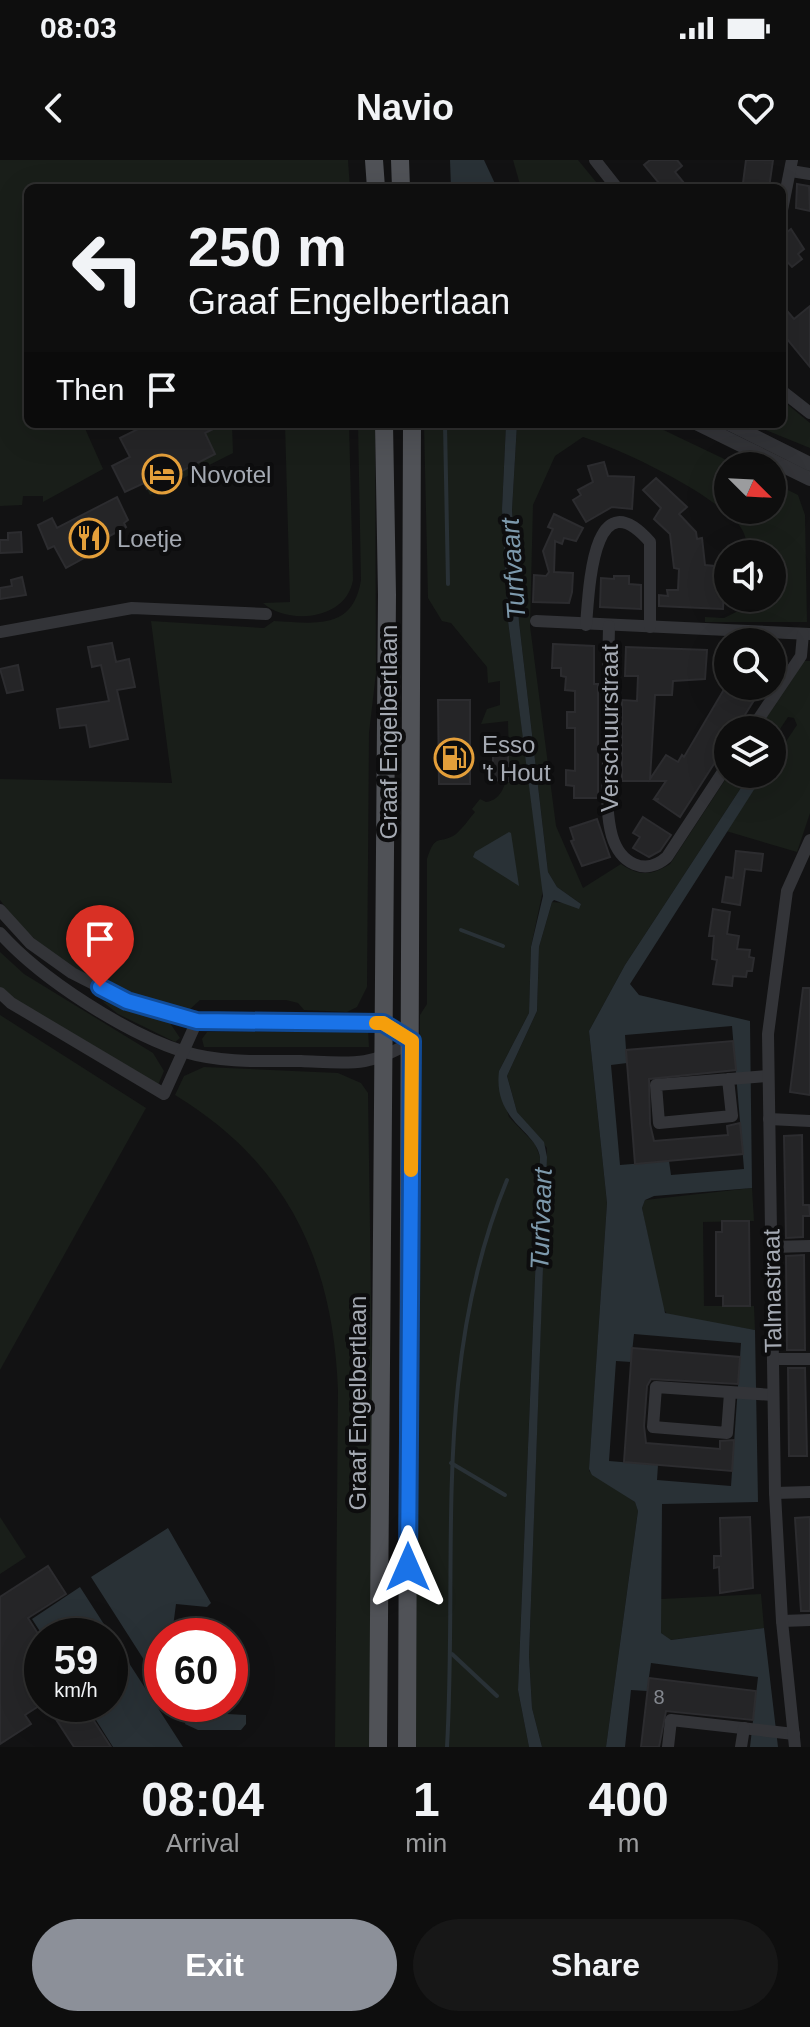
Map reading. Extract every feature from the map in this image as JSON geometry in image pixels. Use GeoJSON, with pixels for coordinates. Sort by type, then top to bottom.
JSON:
{"type":"FeatureCollection","features":[{"type":"Feature","properties":{"kind":"main road"},"geometry":{"type":"LineString","coordinates":[[374,160],[376,184]]}},
{"type":"Feature","properties":{"kind":"main road"},"geometry":{"type":"LineString","coordinates":[[400,160],[401,184]]}},
{"type":"Feature","properties":{"kind":"main road","name":"Graaf Engelbertlaan"},"geometry":{"type":"LineString","coordinates":[[378,1747],[387,595],[384,428]]}},
{"type":"Feature","properties":{"kind":"main road","name":"Graaf Engelbertlaan"},"geometry":{"type":"LineString","coordinates":[[407,1747],[412,428]]}},
{"type":"Feature","properties":{"kind":"street"},"geometry":{"type":"LineString","coordinates":[[595,160],[614,184]]}},
{"type":"Feature","properties":{"kind":"street"},"geometry":{"type":"LineString","coordinates":[[786,190],[791,166],[810,174]]}},
{"type":"Feature","properties":{"kind":"street"},"geometry":{"type":"LineString","coordinates":[[786,394],[810,413]]}},
{"type":"Feature","properties":{"kind":"street"},"geometry":{"type":"LineString","coordinates":[[706,428],[810,479]]}},
{"type":"Feature","properties":{"kind":"street"},"geometry":{"type":"LineString","coordinates":[[738,428],[810,464]]}},
{"type":"Feature","properties":{"kind":"street"},"geometry":{"type":"LineString","coordinates":[[586,625],[596,547],[601,533],[610,525],[624,523],[637,528],[650,542],[650,627]]}},
{"type":"Feature","properties":{"kind":"street"},"geometry":{"type":"LineString","coordinates":[[0,632],[132,608],[266,614]]}},
{"type":"Feature","properties":{"kind":"street"},"geometry":{"type":"LineString","coordinates":[[536,621],[806,634],[801,656],[760,716]]}},
{"type":"Feature","properties":{"kind":"street","name":"Verschuurstraat"},"geometry":{"type":"LineString","coordinates":[[609,626],[608,813],[620,853],[639,866],[649,869],[658,865],[714,784]]}},
{"type":"Feature","properties":{"kind":"street","name":"Talmastraat"},"geometry":{"type":"LineString","coordinates":[[795,1740],[782,1621],[775,1493],[768,1076],[770,1010],[787,891],[810,840]]}},
{"type":"Feature","properties":{"kind":"street"},"geometry":{"type":"LineString","coordinates":[[0,910],[30,943],[72,973],[127,1001],[197,1021],[383,1023],[412,1041],[384,1059],[359,1063],[233,1060],[185,1052],[126,1024],[50,979],[0,933]]}},
{"type":"Feature","properties":{"kind":"street"},"geometry":{"type":"LineString","coordinates":[[0,993],[11,1003],[164,1094],[197,1021]]}},
{"type":"Feature","properties":{"kind":"street"},"geometry":{"type":"LineString","coordinates":[[732,1079],[732,1116],[659,1123],[656,1085],[768,1076]]}},
{"type":"Feature","properties":{"kind":"street"},"geometry":{"type":"LineString","coordinates":[[769,1119],[810,1121]]}},
{"type":"Feature","properties":{"kind":"street"},"geometry":{"type":"LineString","coordinates":[[771,1247],[810,1246]]}},
{"type":"Feature","properties":{"kind":"street"},"geometry":{"type":"LineString","coordinates":[[773,1359],[810,1359]]}},
{"type":"Feature","properties":{"kind":"street"},"geometry":{"type":"LineString","coordinates":[[734,1393],[727,1433],[653,1427],[656,1387],[773,1395]]}},
{"type":"Feature","properties":{"kind":"street"},"geometry":{"type":"LineString","coordinates":[[775,1493],[810,1492]]}},
{"type":"Feature","properties":{"kind":"street"},"geometry":{"type":"LineString","coordinates":[[782,1621],[810,1620]]}},
{"type":"Feature","properties":{"kind":"street"},"geometry":{"type":"LineString","coordinates":[[668,1747],[671,1720],[776,1732],[795,1740]]}},
{"type":"Feature","properties":{"kind":"street"},"geometry":{"type":"LineString","coordinates":[[741,1747],[748,1728]]}},
{"type":"Feature","properties":{"kind":"shaded area"},"geometry":{"type":"Polygon","coordinates":[[[0,160],[348,160],[350,184],[24,184],[24,428],[85,428],[103,469],[43,502],[43,496],[23,496],[22,505],[0,506],[0,160]]]}},
{"type":"Feature","properties":{"kind":"shaded area"},"geometry":{"type":"Polygon","coordinates":[[[513,160],[578,160],[598,184],[520,184],[513,160]]]}},
{"type":"Feature","properties":{"kind":"shaded area"},"geometry":{"type":"Polygon","coordinates":[[[786,403],[810,423],[810,448],[761,428],[786,428],[786,403]]]}},
{"type":"Feature","properties":{"kind":"shaded area"},"geometry":{"type":"Polygon","coordinates":[[[215,428],[232,428],[233,453],[150,495],[147,489],[182,471],[180,455],[189,471],[196,467],[188,451],[192,449],[199,462],[215,454],[205,433],[215,428]]]}},
{"type":"Feature","properties":{"kind":"shaded area"},"geometry":{"type":"Polygon","coordinates":[[[285,428],[349,428],[353,580],[348,594],[339,604],[314,615],[286,614],[263,603],[290,602],[285,428]]]}},
{"type":"Feature","properties":{"kind":"shaded area"},"geometry":{"type":"Polygon","coordinates":[[[358,428],[375,428],[376,673],[369,733],[367,987],[357,1007],[347,1012],[304,1010],[298,1003],[286,1000],[200,1000],[187,1012],[108,986],[59,958],[37,941],[0,900],[0,779],[172,783],[151,621],[264,628],[274,621],[303,623],[330,620],[350,608],[361,580],[358,428]]]}},
{"type":"Feature","properties":{"kind":"shaded area"},"geometry":{"type":"Polygon","coordinates":[[[424,428],[506,428],[502,509],[508,621],[543,890],[531,947],[529,1013],[499,1071],[499,1086],[509,1117],[535,1144],[540,1157],[518,1690],[529,1747],[414,1747],[420,1015],[427,1004],[427,859],[436,842],[461,829],[475,812],[472,809],[480,799],[486,802],[495,799],[502,791],[509,756],[508,721],[481,724],[487,709],[500,705],[500,681],[488,683],[487,667],[451,623],[442,621],[428,598],[424,428]]]}},
{"type":"Feature","properties":{"kind":"shaded area"},"geometry":{"type":"Polygon","coordinates":[[[517,428],[659,428],[714,454],[714,503],[643,462],[583,437],[555,456],[533,505],[530,626],[556,826],[583,888],[621,864],[646,873],[670,864],[720,788],[741,788],[625,965],[589,1031],[607,1203],[589,1471],[635,1502],[638,1511],[606,1747],[542,1747],[532,1708],[529,1656],[547,1148],[517,1112],[507,1076],[537,1011],[539,947],[552,902],[581,904],[557,887],[548,872],[519,622],[512,510],[517,428]]]}},
{"type":"Feature","properties":{"kind":"shaded area"},"geometry":{"type":"Polygon","coordinates":[[[786,489],[798,495],[805,515],[807,622],[705,622],[705,617],[724,618],[736,612],[786,612],[786,540],[746,540],[739,525],[786,524],[786,489]]]}},
{"type":"Feature","properties":{"kind":"shaded area"},"geometry":{"type":"Polygon","coordinates":[[[802,661],[810,661],[810,813],[797,852],[726,831],[755,788],[786,788],[786,741],[797,725],[794,718],[788,717],[786,720],[786,716],[767,716],[777,700],[786,700],[786,686],[802,661]]]}},
{"type":"Feature","properties":{"kind":"shaded area"},"geometry":{"type":"Polygon","coordinates":[[[0,952],[24,974],[153,1053],[164,1071],[158,1085],[56,1029],[17,1002],[0,987],[0,952]]]}},
{"type":"Feature","properties":{"kind":"shaded area"},"geometry":{"type":"Polygon","coordinates":[[[102,1001],[170,1023],[180,1038],[175,1042],[118,1014],[102,1001]]]}},
{"type":"Feature","properties":{"kind":"shaded area"},"geometry":{"type":"Polygon","coordinates":[[[0,1015],[146,1108],[0,1370],[0,1015]]]}},
{"type":"Feature","properties":{"kind":"shaded area"},"geometry":{"type":"Polygon","coordinates":[[[309,1028],[368,1029],[369,1047],[204,1047],[202,1039],[207,1032],[297,1032],[309,1028]]]}},
{"type":"Feature","properties":{"kind":"shaded area"},"geometry":{"type":"Polygon","coordinates":[[[204,1067],[338,1073],[361,1083],[368,1093],[373,1431],[370,1747],[335,1747],[338,1390],[326,1299],[314,1258],[297,1220],[275,1185],[247,1152],[214,1122],[175,1095],[184,1076],[204,1067]]]}},
{"type":"Feature","properties":{"kind":"shaded area"},"geometry":{"type":"Polygon","coordinates":[[[752,1188],[754,1221],[703,1222],[704,1306],[754,1306],[755,1330],[668,1315],[662,1307],[642,1208],[645,1200],[752,1188]]]}},
{"type":"Feature","properties":{"kind":"shaded area"},"geometry":{"type":"Polygon","coordinates":[[[0,1517],[26,1557],[0,1574],[0,1517]]]}},
{"type":"Feature","properties":{"kind":"shaded area"},"geometry":{"type":"Polygon","coordinates":[[[761,1594],[764,1628],[670,1640],[661,1633],[661,1599],[761,1594]]]}},
{"type":"Feature","properties":{"kind":"water"},"geometry":{"type":"Polygon","coordinates":[[[450,160],[484,160],[495,184],[451,184],[450,160]]]}},
{"type":"Feature","properties":{"kind":"water","name":"Turfvaart"},"geometry":{"type":"Polygon","coordinates":[[[506,428],[517,428],[512,510],[519,622],[548,872],[557,887],[581,904],[579,909],[554,900],[552,902],[539,947],[537,1011],[507,1076],[517,1112],[544,1142],[547,1157],[529,1656],[532,1708],[542,1747],[529,1747],[518,1690],[540,1157],[531,1139],[502,1102],[499,1071],[529,1013],[531,947],[543,896],[508,621],[502,509],[506,428]]]}},
{"type":"Feature","properties":{"kind":"water"},"geometry":{"type":"Polygon","coordinates":[[[741,788],[755,788],[630,984],[639,995],[750,1021],[752,1188],[654,1196],[645,1200],[642,1208],[665,1313],[755,1330],[758,1502],[662,1504],[661,1633],[671,1640],[764,1628],[778,1747],[750,1747],[758,1677],[651,1663],[647,1691],[631,1690],[625,1747],[606,1747],[638,1511],[635,1502],[592,1475],[589,1469],[607,1203],[589,1031],[625,965],[741,788]],[[732,1026],[625,1035],[627,1063],[611,1065],[620,1165],[669,1161],[671,1175],[744,1169],[732,1026]],[[634,1334],[631,1362],[616,1361],[609,1461],[658,1465],[657,1480],[731,1486],[741,1343],[634,1334]]]}},
{"type":"Feature","properties":{"kind":"water"},"geometry":{"type":"Polygon","coordinates":[[[509,832],[519,886],[473,857],[475,852],[509,832]]]}},
{"type":"Feature","properties":{"kind":"water"},"geometry":{"type":"Polygon","coordinates":[[[168,1528],[211,1603],[207,1607],[176,1604],[174,1618],[144,1618],[144,1660],[128,1635],[128,1618],[117,1618],[91,1577],[168,1528]]]}},
{"type":"Feature","properties":{"kind":"water"},"geometry":{"type":"Polygon","coordinates":[[[80,1587],[100,1618],[34,1618],[80,1587]]]}},
{"type":"Feature","properties":{"kind":"water"},"geometry":{"type":"Polygon","coordinates":[[[128,1662],[144,1686],[144,1722],[167,1722],[183,1747],[113,1747],[97,1722],[128,1722],[128,1662]]]}},
{"type":"Feature","properties":{"kind":"water"},"geometry":{"type":"Polygon","coordinates":[[[246,1722],[241,1730],[198,1730],[185,1724],[246,1722]]]}},
{"type":"Feature","properties":{"kind":"building"},"geometry":{"type":"Polygon","coordinates":[[[650,160],[677,160],[682,166],[675,172],[685,184],[660,184],[644,165],[650,160]]]}},
{"type":"Feature","properties":{"kind":"building"},"geometry":{"type":"Polygon","coordinates":[[[746,160],[773,160],[770,184],[743,183],[746,160]]]}},
{"type":"Feature","properties":{"kind":"building"},"geometry":{"type":"Polygon","coordinates":[[[797,184],[809,186],[810,211],[796,208],[797,184]]]}},
{"type":"Feature","properties":{"kind":"building"},"geometry":{"type":"Polygon","coordinates":[[[791,229],[804,249],[798,254],[802,259],[792,267],[786,260],[786,233],[791,229]]]}},
{"type":"Feature","properties":{"kind":"building"},"geometry":{"type":"Polygon","coordinates":[[[810,306],[810,367],[786,338],[786,310],[794,319],[810,306]]]}},
{"type":"Feature","properties":{"kind":"building"},"geometry":{"type":"Polygon","coordinates":[[[140,428],[215,428],[205,433],[215,454],[147,489],[144,483],[125,492],[112,466],[130,457],[120,438],[140,428]]]}},
{"type":"Feature","properties":{"kind":"building"},"geometry":{"type":"Polygon","coordinates":[[[604,462],[608,476],[634,477],[632,509],[612,507],[586,522],[573,500],[581,495],[578,490],[593,482],[588,466],[604,462]]]}},
{"type":"Feature","properties":{"kind":"building"},"geometry":{"type":"Polygon","coordinates":[[[656,478],[687,507],[679,514],[696,532],[697,539],[702,538],[705,565],[714,566],[714,609],[659,606],[659,595],[668,596],[667,590],[678,590],[679,569],[674,568],[670,534],[654,519],[661,508],[643,490],[656,478]]]}},
{"type":"Feature","properties":{"kind":"building"},"geometry":{"type":"Polygon","coordinates":[[[117,497],[128,520],[124,523],[126,527],[82,551],[86,557],[66,568],[54,546],[48,549],[38,525],[52,518],[57,528],[117,497]]]}},
{"type":"Feature","properties":{"kind":"building"},"geometry":{"type":"Polygon","coordinates":[[[554,514],[583,528],[576,541],[564,538],[562,544],[555,541],[554,572],[573,573],[572,592],[569,603],[533,602],[534,575],[546,576],[549,572],[543,551],[553,529],[548,527],[554,514]]]}},
{"type":"Feature","properties":{"kind":"building"},"geometry":{"type":"Polygon","coordinates":[[[21,532],[22,552],[0,553],[0,540],[8,540],[8,533],[21,532]]]}},
{"type":"Feature","properties":{"kind":"building"},"geometry":{"type":"Polygon","coordinates":[[[614,576],[629,576],[629,584],[641,585],[641,609],[600,607],[601,578],[614,579],[614,576]]]}},
{"type":"Feature","properties":{"kind":"building"},"geometry":{"type":"Polygon","coordinates":[[[22,577],[26,595],[0,599],[0,588],[12,586],[11,580],[22,577]]]}},
{"type":"Feature","properties":{"kind":"building"},"geometry":{"type":"Polygon","coordinates":[[[112,643],[116,662],[129,659],[135,687],[117,690],[128,739],[90,747],[86,725],[60,728],[57,709],[109,701],[101,665],[92,667],[88,647],[112,643]]]}},
{"type":"Feature","properties":{"kind":"building"},"geometry":{"type":"Polygon","coordinates":[[[553,644],[594,646],[594,684],[598,684],[598,798],[574,798],[574,786],[566,785],[566,770],[575,771],[575,728],[567,728],[567,712],[575,712],[575,691],[565,690],[566,677],[561,676],[561,668],[552,668],[553,644]]]}},
{"type":"Feature","properties":{"kind":"building"},"geometry":{"type":"Polygon","coordinates":[[[626,647],[707,650],[705,679],[673,681],[672,695],[655,695],[650,779],[666,755],[678,762],[682,755],[684,757],[718,700],[754,700],[744,716],[714,716],[714,764],[680,817],[655,800],[659,799],[654,799],[666,781],[622,781],[622,700],[637,701],[638,676],[625,676],[626,647]]]}},
{"type":"Feature","properties":{"kind":"building"},"geometry":{"type":"Polygon","coordinates":[[[18,665],[23,690],[7,693],[0,669],[18,665]]]}},
{"type":"Feature","properties":{"kind":"building"},"geometry":{"type":"Polygon","coordinates":[[[438,700],[470,700],[470,784],[439,784],[438,700]]]}},
{"type":"Feature","properties":{"kind":"building"},"geometry":{"type":"Polygon","coordinates":[[[493,755],[508,755],[508,781],[493,780],[493,755]]]}},
{"type":"Feature","properties":{"kind":"building"},"geometry":{"type":"Polygon","coordinates":[[[643,817],[671,835],[660,851],[649,857],[633,848],[640,837],[633,833],[643,817]]]}},
{"type":"Feature","properties":{"kind":"building"},"geometry":{"type":"Polygon","coordinates":[[[597,819],[610,857],[582,866],[571,841],[574,840],[570,828],[597,819]]]}},
{"type":"Feature","properties":{"kind":"building"},"geometry":{"type":"Polygon","coordinates":[[[736,851],[763,854],[761,871],[745,869],[740,905],[722,902],[726,877],[733,878],[736,851]]]}},
{"type":"Feature","properties":{"kind":"building"},"geometry":{"type":"Polygon","coordinates":[[[713,909],[730,912],[727,934],[739,936],[737,949],[750,950],[749,957],[754,958],[752,971],[747,971],[746,977],[733,976],[732,986],[713,984],[717,960],[712,959],[714,936],[709,936],[713,909]]]}},
{"type":"Feature","properties":{"kind":"building"},"geometry":{"type":"Polygon","coordinates":[[[803,988],[810,988],[810,1095],[790,1092],[803,988]]]}},
{"type":"Feature","properties":{"kind":"building"},"geometry":{"type":"Polygon","coordinates":[[[733,1041],[736,1070],[649,1079],[650,1124],[654,1141],[728,1135],[727,1126],[740,1123],[743,1154],[635,1164],[626,1050],[733,1041]]]}},
{"type":"Feature","properties":{"kind":"building"},"geometry":{"type":"Polygon","coordinates":[[[802,1135],[803,1205],[809,1205],[810,1216],[803,1216],[803,1237],[786,1238],[784,1136],[802,1135]]]}},
{"type":"Feature","properties":{"kind":"building"},"geometry":{"type":"Polygon","coordinates":[[[722,1221],[749,1221],[750,1306],[723,1306],[723,1296],[716,1296],[716,1232],[722,1232],[722,1221]]]}},
{"type":"Feature","properties":{"kind":"building"},"geometry":{"type":"Polygon","coordinates":[[[804,1255],[805,1350],[787,1350],[786,1256],[804,1255]]]}},
{"type":"Feature","properties":{"kind":"building"},"geometry":{"type":"Polygon","coordinates":[[[632,1348],[740,1357],[738,1384],[651,1379],[647,1386],[644,1426],[646,1443],[720,1449],[720,1441],[734,1440],[732,1471],[624,1462],[632,1348]]]}},
{"type":"Feature","properties":{"kind":"building"},"geometry":{"type":"Polygon","coordinates":[[[788,1368],[805,1368],[807,1456],[789,1456],[788,1368]]]}},
{"type":"Feature","properties":{"kind":"building"},"geometry":{"type":"Polygon","coordinates":[[[750,1517],[753,1588],[720,1593],[719,1567],[714,1568],[714,1556],[721,1556],[720,1518],[750,1517]]]}},
{"type":"Feature","properties":{"kind":"building"},"geometry":{"type":"Polygon","coordinates":[[[810,1517],[810,1611],[801,1611],[795,1518],[810,1517]]]}},
{"type":"Feature","properties":{"kind":"building"},"geometry":{"type":"Polygon","coordinates":[[[48,1566],[66,1594],[24,1618],[24,1722],[31,1724],[0,1744],[0,1597],[48,1566]]]}},
{"type":"Feature","properties":{"kind":"building"},"geometry":{"type":"Polygon","coordinates":[[[649,1678],[756,1691],[753,1720],[666,1711],[659,1747],[641,1747],[649,1678]]]}},
{"type":"Feature","properties":{"kind":"building"},"geometry":{"type":"Polygon","coordinates":[[[58,1722],[95,1722],[111,1747],[74,1747],[58,1722]]]}},
{"type":"Feature","properties":{"kind":"waterway"},"geometry":{"type":"LineString","coordinates":[[445,428],[448,584]]}},
{"type":"Feature","properties":{"kind":"waterway"},"geometry":{"type":"LineString","coordinates":[[461,930],[503,946]]}},
{"type":"Feature","properties":{"kind":"waterway"},"geometry":{"type":"LineString","coordinates":[[447,1747],[453,1460],[458,1390],[467,1319],[483,1250],[507,1180]]}},
{"type":"Feature","properties":{"kind":"waterway"},"geometry":{"type":"LineString","coordinates":[[451,1463],[505,1495]]}},
{"type":"Feature","properties":{"kind":"waterway"},"geometry":{"type":"LineString","coordinates":[[452,1654],[497,1696]]}},
{"type":"Feature","properties":{"kind":"slow traffic"},"geometry":{"type":"LineString","coordinates":[[376,1023],[383,1023],[412,1041],[411,1170]]}},
{"type":"Feature","properties":{"kind":"place","name":"Novotel"},"geometry":{"type":"Point","coordinates":[162,474]}},
{"type":"Feature","properties":{"kind":"place","name":"Loetje"},"geometry":{"type":"Point","coordinates":[89,538]}},
{"type":"Feature","properties":{"kind":"place","name":"Esso 't Hout"},"geometry":{"type":"Point","coordinates":[454,758]}},
{"type":"Feature","properties":{"kind":"route"},"geometry":{"type":"LineString","coordinates":[[100,987],[161,1013],[197,1021],[383,1023],[412,1041],[408,1567]]}}]}
